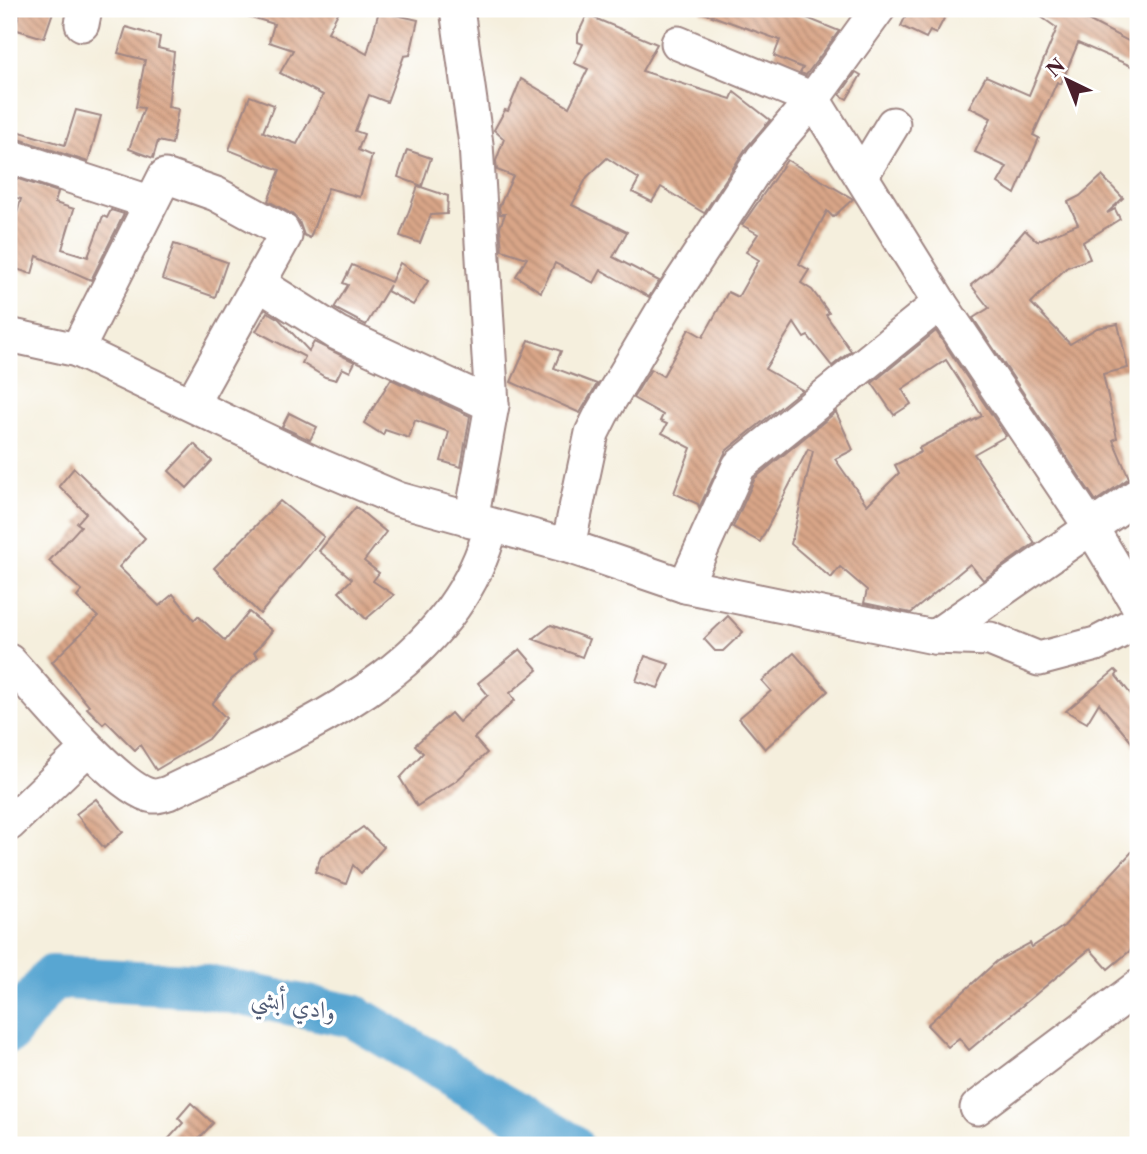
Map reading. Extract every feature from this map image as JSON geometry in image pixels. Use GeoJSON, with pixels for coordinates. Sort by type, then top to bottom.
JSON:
{"type":"FeatureCollection","features":[{"type":"Feature","properties":{"kind":"street"},"geometry":{"type":"LineString","coordinates":[[9,661],[88,748],[134,789],[153,797],[168,793],[308,725],[376,686],[450,615],[473,581],[492,405],[476,144],[457,9]]}},
{"type":"Feature","properties":{"kind":"street"},"geometry":{"type":"LineString","coordinates":[[568,547],[592,433],[602,413],[665,307],[748,179],[813,99],[877,9]]}},
{"type":"Feature","properties":{"kind":"street"},"geometry":{"type":"LineString","coordinates":[[9,335],[77,350],[311,462],[398,499],[568,547],[685,586],[934,637],[990,639],[1039,659],[1096,644],[1138,619],[1092,529],[940,303],[813,99],[678,43]]}},
{"type":"Feature","properties":{"kind":"street"},"geometry":{"type":"LineString","coordinates":[[862,175],[893,124]]}},
{"type":"Feature","properties":{"kind":"street"},"geometry":{"type":"LineString","coordinates":[[9,156],[149,202]]}},
{"type":"Feature","properties":{"kind":"street"},"geometry":{"type":"LineString","coordinates":[[77,350],[149,202],[165,176],[173,176],[216,194],[282,230],[284,243],[192,403]]}},
{"type":"Feature","properties":{"kind":"street"},"geometry":{"type":"LineString","coordinates":[[261,285],[337,333],[492,405]]}},
{"type":"Feature","properties":{"kind":"street"},"geometry":{"type":"LineString","coordinates":[[685,586],[738,466],[940,303]]}},
{"type":"Feature","properties":{"kind":"street"},"geometry":{"type":"LineString","coordinates":[[934,637],[1138,495]]}},
{"type":"Feature","properties":{"kind":"street"},"geometry":{"type":"LineString","coordinates":[[9,824],[88,748]]}},
{"type":"Feature","properties":{"kind":"street"},"geometry":{"type":"LineString","coordinates":[[977,1108],[1138,987]]}},
{"type":"Feature","properties":{"kind":"building"},"geometry":{"type":"Polygon","coordinates":[[[21,9],[54,9],[44,38],[14,29],[21,9]]]}},
{"type":"Feature","properties":{"kind":"building"},"geometry":{"type":"Polygon","coordinates":[[[239,9],[340,9],[328,32],[367,54],[379,11],[418,20],[410,55],[404,56],[387,102],[369,95],[355,131],[364,134],[358,150],[372,156],[360,197],[328,188],[310,238],[304,235],[299,221],[292,214],[268,201],[280,170],[229,150],[250,96],[274,105],[263,132],[297,144],[323,95],[280,73],[293,50],[269,42],[274,24],[238,13],[239,9]]]}},
{"type":"Feature","properties":{"kind":"building"},"geometry":{"type":"Polygon","coordinates":[[[701,9],[799,9],[797,14],[839,31],[806,75],[800,73],[803,68],[774,56],[780,40],[701,12],[701,9]]]}},
{"type":"Feature","properties":{"kind":"building"},"geometry":{"type":"Polygon","coordinates":[[[909,9],[949,9],[936,34],[930,31],[926,38],[901,26],[909,9]]]}},
{"type":"Feature","properties":{"kind":"building"},"geometry":{"type":"Polygon","coordinates":[[[1030,9],[1053,9],[1088,20],[1138,46],[1138,69],[1078,43],[1061,84],[1057,82],[1033,135],[1039,138],[1015,194],[998,183],[1007,167],[975,152],[991,118],[969,107],[986,76],[1029,95],[1057,28],[1030,9]]]}},
{"type":"Feature","properties":{"kind":"building"},"geometry":{"type":"Polygon","coordinates":[[[587,15],[657,44],[642,71],[731,99],[734,92],[770,120],[746,148],[704,213],[661,187],[652,202],[632,192],[639,179],[607,158],[587,177],[572,205],[627,232],[613,257],[659,281],[649,297],[601,270],[594,283],[555,263],[541,292],[516,276],[527,258],[502,250],[500,227],[505,214],[500,214],[499,207],[513,176],[497,170],[496,161],[504,139],[494,130],[505,110],[508,111],[521,79],[569,107],[588,69],[574,63],[583,44],[578,42],[578,34],[587,15]]]}},
{"type":"Feature","properties":{"kind":"building"},"geometry":{"type":"Polygon","coordinates":[[[126,27],[160,37],[158,48],[174,52],[168,107],[178,109],[172,144],[158,141],[153,158],[129,149],[144,108],[136,107],[145,60],[118,53],[126,27]]]}},
{"type":"Feature","properties":{"kind":"building"},"geometry":{"type":"Polygon","coordinates":[[[856,72],[861,75],[847,99],[840,95],[856,72]]]}},
{"type":"Feature","properties":{"kind":"building"},"geometry":{"type":"Polygon","coordinates":[[[76,110],[101,116],[88,162],[16,138],[17,131],[65,145],[76,110]]]}},
{"type":"Feature","properties":{"kind":"building"},"geometry":{"type":"Polygon","coordinates":[[[407,150],[431,158],[422,186],[398,177],[407,150]]]}},
{"type":"Feature","properties":{"kind":"building"},"geometry":{"type":"Polygon","coordinates":[[[787,160],[853,199],[833,217],[827,211],[799,264],[809,270],[801,283],[812,290],[829,313],[826,315],[851,351],[832,366],[808,336],[804,338],[794,323],[765,369],[802,390],[726,451],[699,508],[698,504],[674,493],[691,448],[662,433],[667,424],[660,421],[663,415],[633,398],[651,369],[663,376],[689,329],[703,337],[728,292],[738,297],[759,260],[746,252],[758,234],[742,225],[787,160]]]}},
{"type":"Feature","properties":{"kind":"building"},"geometry":{"type":"Polygon","coordinates":[[[9,176],[58,192],[55,203],[74,209],[62,249],[88,257],[103,216],[107,218],[111,210],[124,214],[91,280],[37,256],[32,274],[13,268],[16,252],[9,250],[9,243],[21,199],[9,196],[9,176]]]}},
{"type":"Feature","properties":{"kind":"building"},"geometry":{"type":"Polygon","coordinates":[[[1102,176],[1123,198],[1107,213],[1115,209],[1120,219],[1083,242],[1090,259],[1067,267],[1031,303],[1070,344],[1097,328],[1118,324],[1128,368],[1103,374],[1117,438],[1113,440],[1129,478],[1096,501],[973,318],[989,308],[971,285],[990,270],[1025,230],[1037,241],[1078,224],[1068,202],[1080,196],[1102,176]]]}},
{"type":"Feature","properties":{"kind":"building"},"geometry":{"type":"Polygon","coordinates":[[[418,186],[448,196],[447,214],[431,215],[420,243],[400,236],[418,186]]]}},
{"type":"Feature","properties":{"kind":"building"},"geometry":{"type":"Polygon","coordinates":[[[174,244],[227,262],[215,297],[162,279],[174,244]]]}},
{"type":"Feature","properties":{"kind":"building"},"geometry":{"type":"Polygon","coordinates":[[[400,263],[428,281],[413,305],[387,291],[390,285],[366,325],[334,308],[348,285],[343,283],[352,265],[391,282],[400,263]]]}},
{"type":"Feature","properties":{"kind":"building"},"geometry":{"type":"Polygon","coordinates":[[[267,312],[279,319],[309,351],[314,342],[355,362],[350,372],[342,368],[336,380],[325,377],[302,363],[305,357],[256,331],[267,312]]]}},
{"type":"Feature","properties":{"kind":"building"},"geometry":{"type":"Polygon","coordinates":[[[936,331],[1006,436],[974,454],[1035,543],[983,580],[970,564],[911,613],[864,603],[867,590],[840,567],[831,578],[791,544],[813,451],[808,449],[760,542],[733,527],[755,478],[836,412],[853,450],[835,459],[867,505],[899,473],[895,465],[921,452],[919,448],[982,416],[946,360],[902,389],[911,404],[894,415],[872,383],[936,331]]]}},
{"type":"Feature","properties":{"kind":"building"},"geometry":{"type":"Polygon","coordinates":[[[529,340],[561,351],[554,368],[597,384],[580,413],[511,382],[529,340]]]}},
{"type":"Feature","properties":{"kind":"building"},"geometry":{"type":"Polygon","coordinates":[[[391,379],[470,416],[461,467],[441,461],[449,432],[415,420],[409,438],[385,430],[383,435],[364,423],[391,379]]]}},
{"type":"Feature","properties":{"kind":"building"},"geometry":{"type":"Polygon","coordinates":[[[289,413],[317,427],[310,440],[282,427],[289,413]]]}},
{"type":"Feature","properties":{"kind":"building"},"geometry":{"type":"Polygon","coordinates":[[[194,444],[212,461],[187,488],[169,471],[194,444]]]}},
{"type":"Feature","properties":{"kind":"building"},"geometry":{"type":"Polygon","coordinates":[[[74,468],[145,538],[119,567],[159,606],[173,594],[194,620],[198,616],[225,641],[249,612],[272,631],[254,653],[258,657],[231,680],[212,704],[226,718],[208,739],[156,770],[140,745],[135,750],[106,721],[103,724],[87,708],[89,706],[52,662],[98,617],[77,597],[82,591],[49,561],[81,526],[77,523],[86,513],[59,486],[74,468]]]}},
{"type":"Feature","properties":{"kind":"building"},"geometry":{"type":"Polygon","coordinates":[[[280,501],[324,537],[260,614],[214,568],[280,501]]]}},
{"type":"Feature","properties":{"kind":"building"},"geometry":{"type":"Polygon","coordinates":[[[356,507],[386,532],[364,561],[379,573],[373,581],[394,595],[366,619],[339,592],[352,579],[319,551],[356,507]]]}},
{"type":"Feature","properties":{"kind":"building"},"geometry":{"type":"Polygon","coordinates":[[[728,616],[743,632],[723,651],[715,651],[704,639],[728,616]]]}},
{"type":"Feature","properties":{"kind":"building"},"geometry":{"type":"Polygon","coordinates":[[[551,625],[589,639],[582,657],[533,639],[551,625]]]}},
{"type":"Feature","properties":{"kind":"building"},"geometry":{"type":"Polygon","coordinates":[[[520,649],[538,670],[510,693],[515,700],[474,738],[487,753],[456,781],[417,806],[400,778],[423,753],[415,745],[451,713],[459,722],[488,695],[478,683],[520,649]]]}},
{"type":"Feature","properties":{"kind":"building"},"geometry":{"type":"Polygon","coordinates":[[[794,653],[828,691],[765,749],[739,718],[771,691],[762,681],[794,653]]]}},
{"type":"Feature","properties":{"kind":"building"},"geometry":{"type":"Polygon","coordinates":[[[645,656],[669,664],[658,688],[636,681],[645,656]]]}},
{"type":"Feature","properties":{"kind":"building"},"geometry":{"type":"Polygon","coordinates":[[[1115,670],[1118,673],[1116,676],[1138,703],[1138,750],[1099,703],[1087,723],[1066,711],[1115,670]]]}},
{"type":"Feature","properties":{"kind":"building"},"geometry":{"type":"Polygon","coordinates":[[[96,799],[123,832],[104,848],[76,814],[96,799]]]}},
{"type":"Feature","properties":{"kind":"building"},"geometry":{"type":"Polygon","coordinates":[[[363,827],[384,847],[361,873],[353,865],[346,884],[315,872],[321,857],[363,827]]]}},
{"type":"Feature","properties":{"kind":"building"},"geometry":{"type":"Polygon","coordinates":[[[1138,845],[1138,944],[1108,969],[1090,949],[969,1050],[959,1038],[948,1047],[927,1025],[997,961],[1030,943],[1032,947],[1064,926],[1138,845]]]}},
{"type":"Feature","properties":{"kind":"building"},"geometry":{"type":"Polygon","coordinates":[[[191,1103],[213,1123],[193,1145],[163,1145],[183,1123],[178,1118],[191,1103]]]}},
{"type":"Feature","properties":{"kind":"waterway","name":"وادي أبشي"},"geometry":{"type":"LineString","coordinates":[[9,1032],[52,977],[202,986],[353,1016],[571,1145]]}}]}
